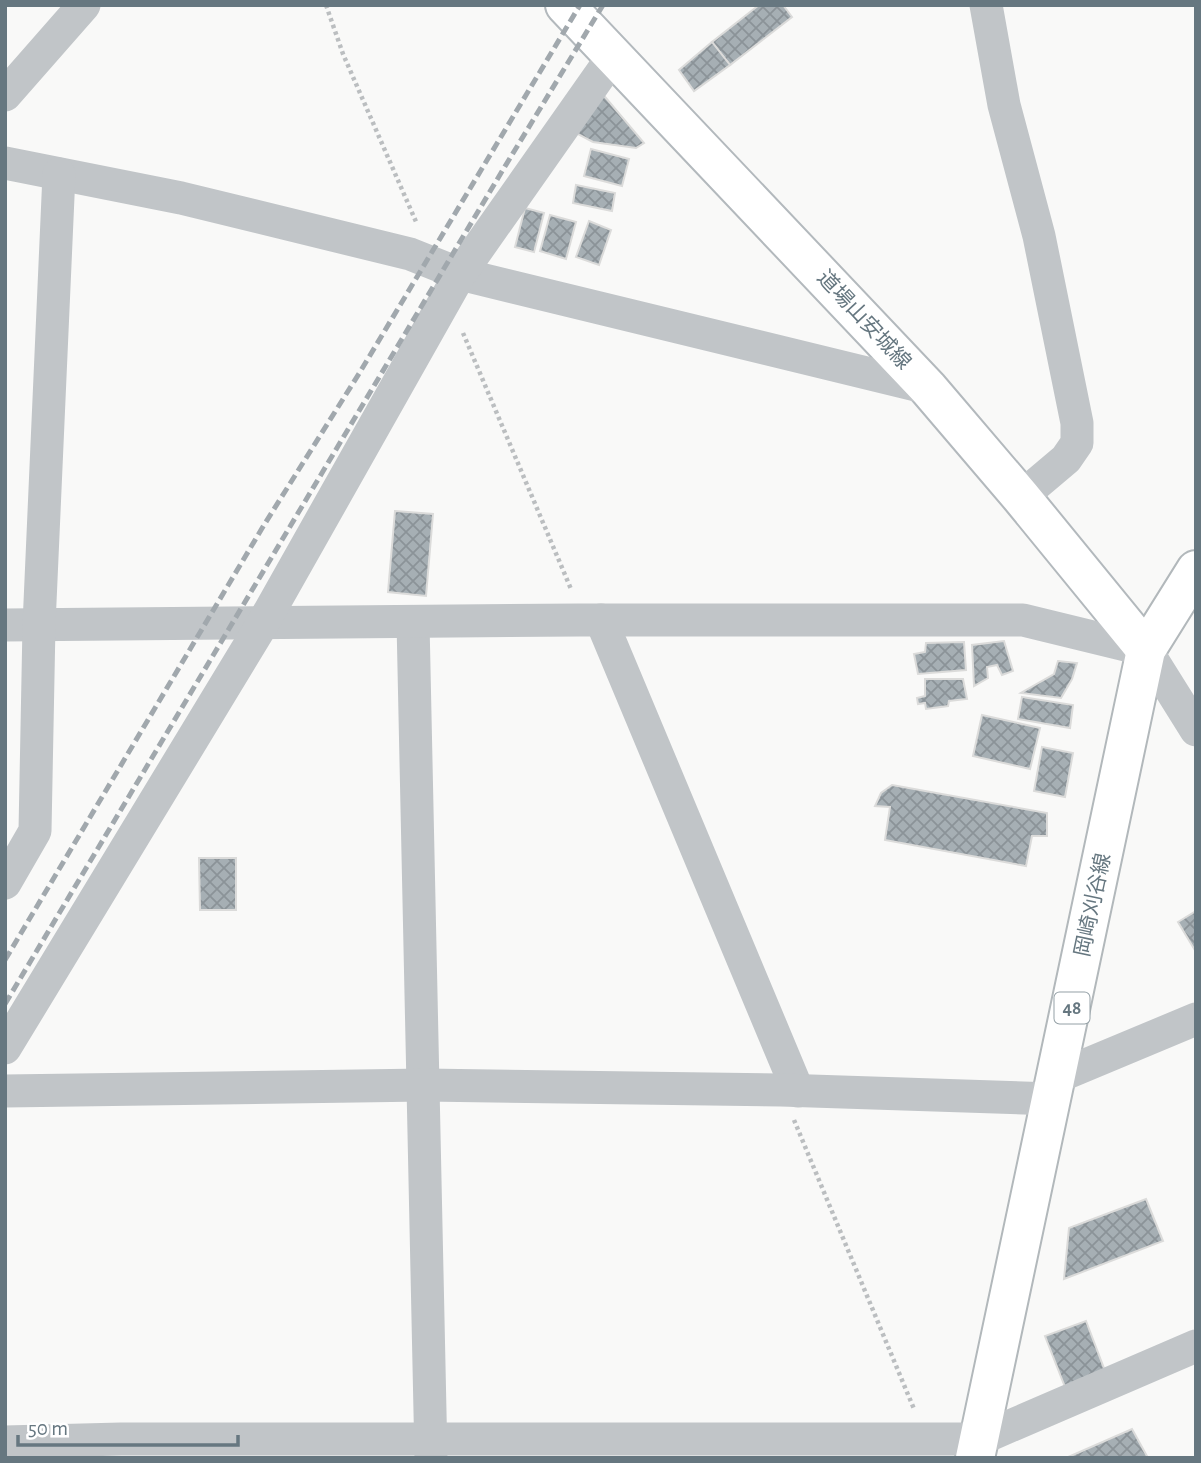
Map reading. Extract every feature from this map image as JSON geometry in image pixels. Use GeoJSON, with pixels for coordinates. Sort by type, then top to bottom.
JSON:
{"type":"FeatureCollection","features":[{"type":"Feature","properties":{"kind":"main road","name":"道場山安城線"},"geometry":{"type":"LineString","coordinates":[[565,5],[928,388],[1021,496],[1146,650]]}},
{"type":"Feature","properties":{"kind":"main road","name":"岡崎刈谷線"},"geometry":{"type":"LineString","coordinates":[[978,1449],[1146,650],[1196,570]]}},
{"type":"Feature","properties":{"kind":"street"},"geometry":{"type":"LineString","coordinates":[[5,95],[84,5]]}},
{"type":"Feature","properties":{"kind":"street"},"geometry":{"type":"LineString","coordinates":[[986,5],[1004,105],[1039,236],[1077,423],[1077,443],[1066,459],[1021,496]]}},
{"type":"Feature","properties":{"kind":"street"},"geometry":{"type":"LineString","coordinates":[[5,1048],[263,623],[460,274],[614,55]]}},
{"type":"Feature","properties":{"kind":"street"},"geometry":{"type":"LineString","coordinates":[[5,163],[181,198],[410,254],[460,274],[928,388]]}},
{"type":"Feature","properties":{"kind":"street"},"geometry":{"type":"LineString","coordinates":[[5,883],[35,831],[38,625],[59,174]]}},
{"type":"Feature","properties":{"kind":"street"},"geometry":{"type":"LineString","coordinates":[[601,620],[798,1091]]}},
{"type":"Feature","properties":{"kind":"street"},"geometry":{"type":"LineString","coordinates":[[5,625],[1023,620],[1146,650],[1196,730]]}},
{"type":"Feature","properties":{"kind":"street"},"geometry":{"type":"LineString","coordinates":[[413,622],[431,1448]]}},
{"type":"Feature","properties":{"kind":"street"},"geometry":{"type":"LineString","coordinates":[[5,1091],[425,1085],[798,1091],[1055,1088],[1196,1019]]}},
{"type":"Feature","properties":{"kind":"street"},"geometry":{"type":"LineString","coordinates":[[5,1442],[121,1439],[431,1448],[978,1449],[1192,1357]]}},
{"type":"Feature","properties":{"kind":"path"},"geometry":{"type":"LineString","coordinates":[[326,5],[343,54],[420,230],[410,254]]}},
{"type":"Feature","properties":{"kind":"building"},"geometry":{"type":"Polygon","coordinates":[[[759,5],[783,5],[792,17],[730,65],[712,42],[759,5]]]}},
{"type":"Feature","properties":{"kind":"building"},"geometry":{"type":"Polygon","coordinates":[[[712,42],[730,65],[694,91],[679,70],[712,42]]]}},
{"type":"Feature","properties":{"kind":"building"},"geometry":{"type":"Polygon","coordinates":[[[600,91],[644,143],[636,148],[593,142],[572,131],[600,91]]]}},
{"type":"Feature","properties":{"kind":"building"},"geometry":{"type":"Polygon","coordinates":[[[591,149],[629,159],[622,186],[584,176],[591,149]]]}},
{"type":"Feature","properties":{"kind":"building"},"geometry":{"type":"Polygon","coordinates":[[[576,185],[615,193],[612,211],[573,203],[576,185]]]}},
{"type":"Feature","properties":{"kind":"building"},"geometry":{"type":"Polygon","coordinates":[[[525,208],[544,213],[534,252],[515,247],[525,208]]]}},
{"type":"Feature","properties":{"kind":"building"},"geometry":{"type":"Polygon","coordinates":[[[550,215],[576,222],[566,259],[540,251],[550,215]]]}},
{"type":"Feature","properties":{"kind":"building"},"geometry":{"type":"Polygon","coordinates":[[[589,221],[611,230],[599,265],[576,257],[589,221]]]}},
{"type":"Feature","properties":{"kind":"building"},"geometry":{"type":"Polygon","coordinates":[[[395,511],[433,514],[426,596],[388,592],[395,511]]]}},
{"type":"Feature","properties":{"kind":"building"},"geometry":{"type":"Polygon","coordinates":[[[1004,641],[1013,671],[1002,675],[997,665],[987,667],[988,678],[974,686],[972,645],[1004,641]]]}},
{"type":"Feature","properties":{"kind":"building"},"geometry":{"type":"Polygon","coordinates":[[[964,642],[966,670],[918,674],[914,654],[925,652],[926,643],[964,642]]]}},
{"type":"Feature","properties":{"kind":"building"},"geometry":{"type":"Polygon","coordinates":[[[1058,661],[1077,663],[1072,679],[1061,698],[1021,693],[1054,674],[1058,661]]]}},
{"type":"Feature","properties":{"kind":"building"},"geometry":{"type":"Polygon","coordinates":[[[925,679],[963,679],[967,699],[949,701],[948,706],[926,709],[925,703],[918,704],[917,698],[925,696],[925,679]]]}},
{"type":"Feature","properties":{"kind":"building"},"geometry":{"type":"Polygon","coordinates":[[[1022,697],[1073,705],[1070,728],[1018,719],[1022,697]]]}},
{"type":"Feature","properties":{"kind":"building"},"geometry":{"type":"Polygon","coordinates":[[[982,715],[1040,728],[1030,769],[973,756],[982,715]]]}},
{"type":"Feature","properties":{"kind":"building"},"geometry":{"type":"Polygon","coordinates":[[[1042,747],[1073,753],[1065,797],[1034,791],[1042,747]]]}},
{"type":"Feature","properties":{"kind":"building"},"geometry":{"type":"Polygon","coordinates":[[[892,785],[1047,813],[1047,836],[1032,836],[1026,866],[885,840],[890,807],[875,806],[881,793],[892,785]]]}},
{"type":"Feature","properties":{"kind":"building"},"geometry":{"type":"Polygon","coordinates":[[[199,858],[236,858],[236,910],[200,910],[199,858]]]}},
{"type":"Feature","properties":{"kind":"building"},"geometry":{"type":"Polygon","coordinates":[[[1196,911],[1196,952],[1178,922],[1196,911]]]}},
{"type":"Feature","properties":{"kind":"building"},"geometry":{"type":"Polygon","coordinates":[[[1146,1199],[1163,1241],[1064,1279],[1069,1228],[1146,1199]]]}},
{"type":"Feature","properties":{"kind":"building"},"geometry":{"type":"Polygon","coordinates":[[[1086,1321],[1105,1371],[1065,1387],[1045,1336],[1086,1321]]]}},
{"type":"Feature","properties":{"kind":"building"},"geometry":{"type":"Polygon","coordinates":[[[1132,1429],[1148,1458],[1066,1458],[1132,1429]]]}},
{"type":"Feature","properties":{"kind":"railway"},"geometry":{"type":"LineString","coordinates":[[5,960],[264,525],[360,372],[580,5]]}},
{"type":"Feature","properties":{"kind":"railway"},"geometry":{"type":"LineString","coordinates":[[5,1004],[603,5]]}}]}
